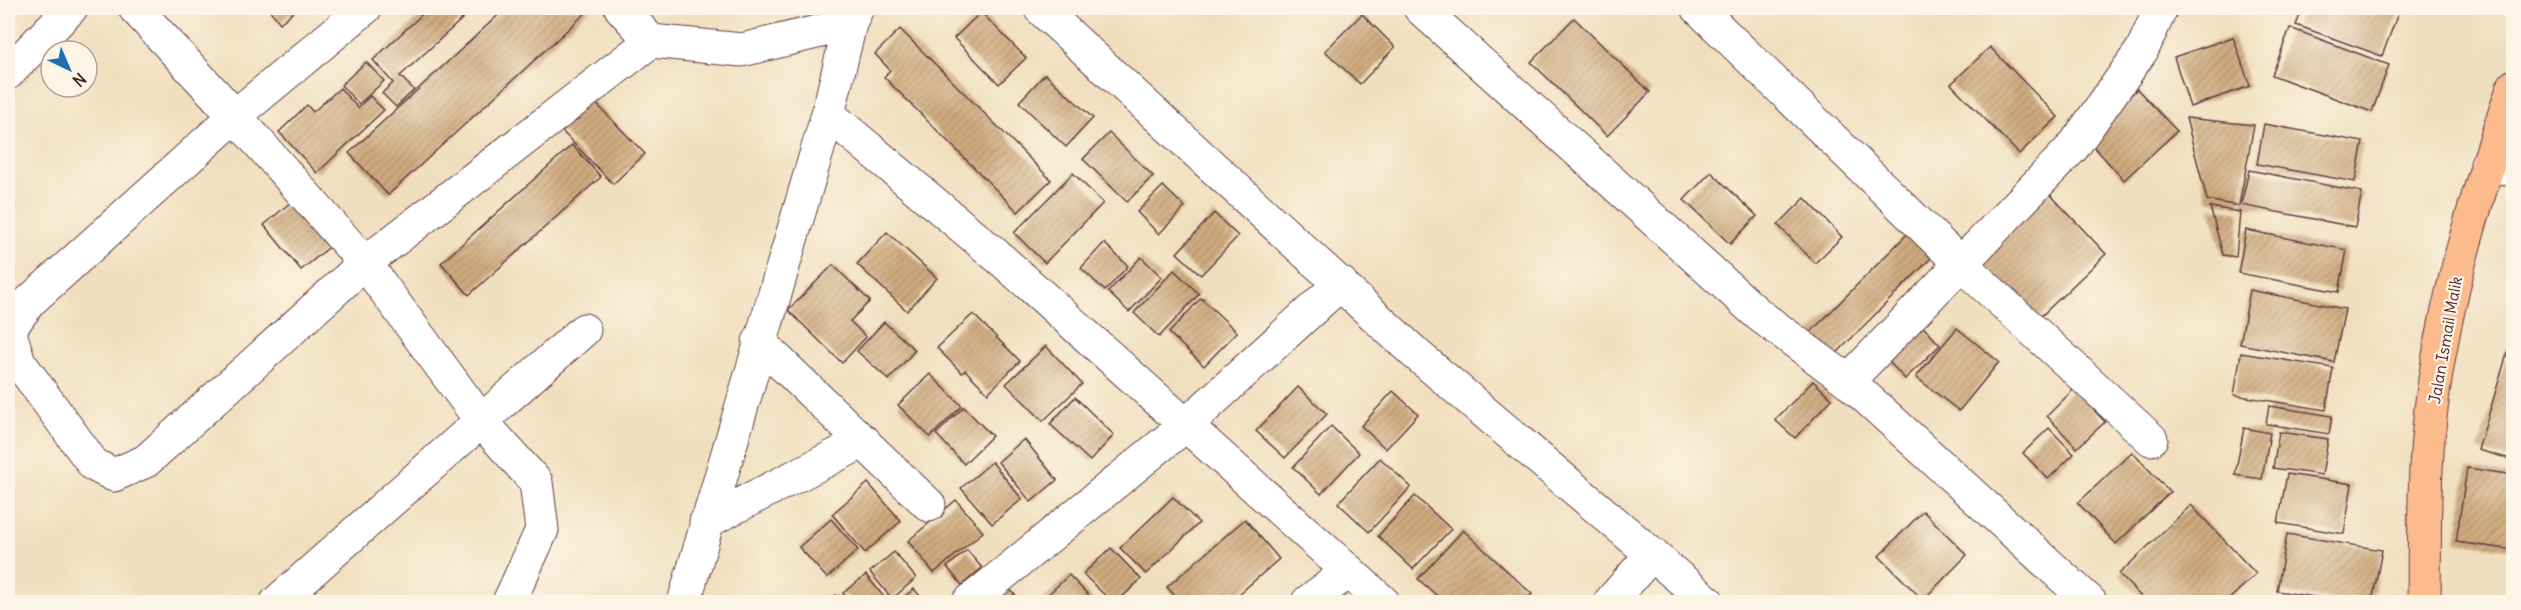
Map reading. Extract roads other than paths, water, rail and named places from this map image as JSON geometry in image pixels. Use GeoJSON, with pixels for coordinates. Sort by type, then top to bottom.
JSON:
{"type":"FeatureCollection","features":[{"type":"Feature","properties":{"kind":"main road","name":"Jalan Ismail Malik"},"geometry":{"type":"LineString","coordinates":[[2424,603],[2428,438],[2448,304],[2500,167],[2514,86]]}},
{"type":"Feature","properties":{"kind":"street"},"geometry":{"type":"LineString","coordinates":[[8,73],[72,8]]}},
{"type":"Feature","properties":{"kind":"street"},"geometry":{"type":"LineString","coordinates":[[135,8],[236,116],[365,264],[482,422],[536,482],[542,530],[509,603]]}},
{"type":"Feature","properties":{"kind":"street"},"geometry":{"type":"LineString","coordinates":[[365,8],[236,116],[29,302],[9,330],[19,362],[94,465],[114,475],[146,461],[365,264],[651,41]]}},
{"type":"Feature","properties":{"kind":"street"},"geometry":{"type":"LineString","coordinates":[[621,8],[651,41],[742,50],[854,16]]}},
{"type":"Feature","properties":{"kind":"street"},"geometry":{"type":"LineString","coordinates":[[1040,8],[1416,354],[1708,603]]}},
{"type":"Feature","properties":{"kind":"street"},"geometry":{"type":"LineString","coordinates":[[1420,8],[1759,315],[1848,381],[2090,603]]}},
{"type":"Feature","properties":{"kind":"street"},"geometry":{"type":"LineString","coordinates":[[1698,8],[1962,265],[2151,439]]}},
{"type":"Feature","properties":{"kind":"street"},"geometry":{"type":"LineString","coordinates":[[1848,381],[2073,147],[2142,50],[2161,8]]}},
{"type":"Feature","properties":{"kind":"street"},"geometry":{"type":"LineString","coordinates":[[684,603],[828,114],[854,16]]}},
{"type":"Feature","properties":{"kind":"street"},"geometry":{"type":"LineString","coordinates":[[828,114],[1004,261],[1383,603]]}},
{"type":"Feature","properties":{"kind":"street"},"geometry":{"type":"LineString","coordinates":[[969,603],[1187,424],[1341,283]]}},
{"type":"Feature","properties":{"kind":"street"},"geometry":{"type":"LineString","coordinates":[[277,603],[584,330]]}},
{"type":"Feature","properties":{"kind":"street"},"geometry":{"type":"LineString","coordinates":[[759,342],[929,505]]}},
{"type":"Feature","properties":{"kind":"street"},"geometry":{"type":"LineString","coordinates":[[706,522],[864,441]]}},
{"type":"Feature","properties":{"kind":"street"},"geometry":{"type":"LineString","coordinates":[[1610,603],[1652,554]]}},
{"type":"Feature","properties":{"kind":"street"},"geometry":{"type":"LineString","coordinates":[[1308,603],[1349,571]]}}]}
